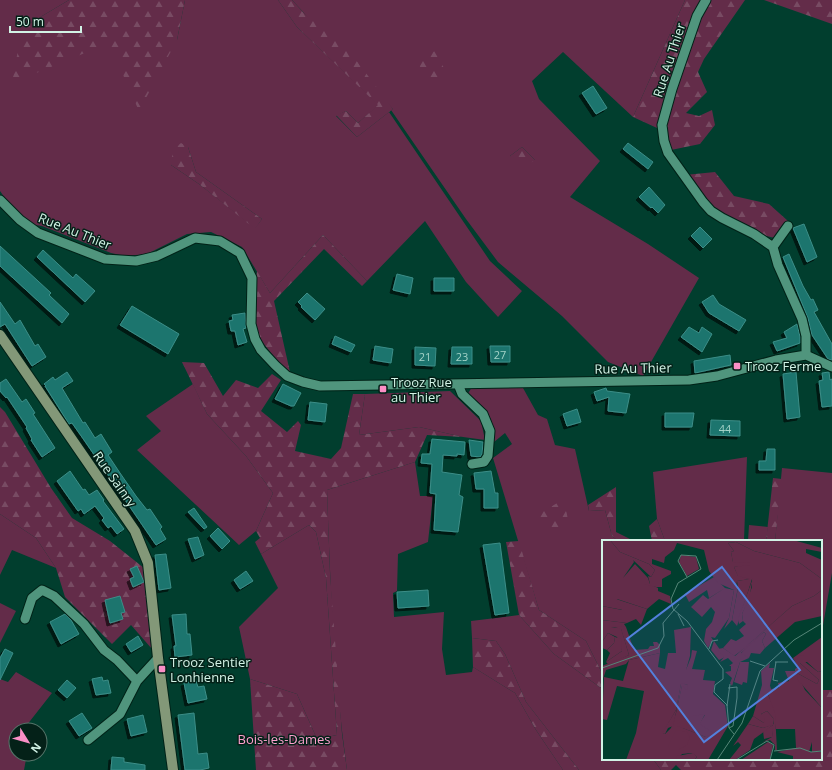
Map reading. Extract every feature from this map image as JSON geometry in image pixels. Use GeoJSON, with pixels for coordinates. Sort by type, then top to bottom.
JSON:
{"type":"FeatureCollection","features":[{"type":"Feature","properties":{"kind":"street","name":"Rue Au Thier"},"geometry":{"type":"LineString","coordinates":[[706,0],[697,16],[672,89],[662,125],[664,141],[668,153],[711,211],[754,234],[773,247]]}},
{"type":"Feature","properties":{"kind":"street","name":"Rue Au Thier"},"geometry":{"type":"LineString","coordinates":[[0,200],[20,220],[38,233],[105,259],[136,261],[157,256],[195,238],[220,241],[240,253],[252,278],[251,324],[254,339],[261,350],[288,376],[303,382],[320,386],[689,380],[717,376],[776,360],[806,355]]}},
{"type":"Feature","properties":{"kind":"street"},"geometry":{"type":"LineString","coordinates":[[788,226],[773,247],[778,265],[795,300],[802,319],[806,336],[806,355],[832,367]]}},
{"type":"Feature","properties":{"kind":"street","name":"Rue Sainry"},"geometry":{"type":"LineString","coordinates":[[0,335],[136,531],[148,563],[158,658],[174,770]]}},
{"type":"Feature","properties":{"kind":"street"},"geometry":{"type":"LineString","coordinates":[[458,384],[462,394],[483,414],[490,431],[488,456],[484,462],[472,464]]}},
{"type":"Feature","properties":{"kind":"street"},"geometry":{"type":"LineString","coordinates":[[25,618],[32,598],[42,590],[54,596],[84,624],[104,650],[117,660],[137,681]]}},
{"type":"Feature","properties":{"kind":"street"},"geometry":{"type":"LineString","coordinates":[[88,740],[120,714],[137,681],[158,658]]}},
{"type":"Feature","properties":{"kind":"green space"},"geometry":{"type":"Polygon","coordinates":[[[0,0],[69,0],[22,28],[110,43],[177,40],[185,0],[278,0],[297,27],[379,105],[358,123],[346,111],[336,116],[357,137],[389,112],[490,261],[522,291],[498,317],[466,282],[425,221],[367,281],[323,235],[270,293],[242,247],[211,232],[187,234],[147,254],[125,256],[111,253],[42,226],[29,224],[15,212],[0,191],[0,0]],[[188,147],[171,165],[199,184],[255,228],[262,219],[196,172],[188,147]]]}},
{"type":"Feature","properties":{"kind":"green space"},"geometry":{"type":"Polygon","coordinates":[[[69,0],[185,0],[177,40],[139,111],[109,43],[12,83],[22,28],[69,0]]]}},
{"type":"Feature","properties":{"kind":"green space"},"geometry":{"type":"Polygon","coordinates":[[[278,0],[292,0],[303,12],[353,56],[393,109],[357,137],[336,115],[346,111],[358,123],[378,105],[297,27],[278,0]]]}},
{"type":"Feature","properties":{"kind":"green space"},"geometry":{"type":"Polygon","coordinates":[[[292,0],[685,0],[633,117],[563,52],[532,81],[539,99],[600,161],[570,197],[648,244],[699,278],[643,376],[608,362],[562,316],[498,262],[466,219],[391,110],[393,109],[292,0]],[[522,147],[510,156],[535,160],[522,147]]]}},
{"type":"Feature","properties":{"kind":"green space"},"geometry":{"type":"Polygon","coordinates":[[[685,0],[745,0],[704,59],[698,72],[707,92],[686,113],[699,116],[712,110],[715,125],[700,144],[671,150],[657,128],[633,117],[685,0]]]}},
{"type":"Feature","properties":{"kind":"green space"},"geometry":{"type":"Polygon","coordinates":[[[764,0],[832,0],[832,24],[764,0]]]}},
{"type":"Feature","properties":{"kind":"green space"},"geometry":{"type":"Polygon","coordinates":[[[435,51],[447,74],[435,83],[413,59],[435,51]]]}},
{"type":"Feature","properties":{"kind":"green space"},"geometry":{"type":"Polygon","coordinates":[[[181,143],[188,147],[196,172],[262,219],[255,229],[199,184],[171,165],[173,150],[181,143]]]}},
{"type":"Feature","properties":{"kind":"green space"},"geometry":{"type":"Polygon","coordinates":[[[522,147],[535,160],[524,168],[510,156],[522,147]]]}},
{"type":"Feature","properties":{"kind":"green space"},"geometry":{"type":"Polygon","coordinates":[[[715,172],[734,196],[769,204],[788,221],[784,223],[775,238],[733,228],[709,209],[685,175],[715,172]]]}},
{"type":"Feature","properties":{"kind":"green space"},"geometry":{"type":"Polygon","coordinates":[[[323,235],[367,281],[362,286],[324,249],[274,301],[290,372],[284,369],[255,333],[254,291],[257,271],[270,293],[323,235]]]}},
{"type":"Feature","properties":{"kind":"green space","name":"Bois-les-Dames"},"geometry":{"type":"Polygon","coordinates":[[[182,362],[204,363],[223,396],[236,380],[258,388],[272,374],[281,380],[261,411],[287,432],[298,421],[301,425],[295,451],[331,459],[341,448],[353,394],[365,394],[359,435],[419,427],[463,437],[427,435],[415,462],[327,490],[330,573],[342,734],[347,770],[256,770],[250,679],[297,694],[317,739],[337,735],[326,578],[316,532],[309,525],[261,554],[255,542],[260,538],[256,531],[273,493],[246,456],[207,414],[182,362]]]}},
{"type":"Feature","properties":{"kind":"green space"},"geometry":{"type":"Polygon","coordinates":[[[193,384],[207,414],[246,456],[273,493],[256,531],[239,545],[137,450],[161,431],[146,416],[193,384]]]}},
{"type":"Feature","properties":{"kind":"green space"},"geometry":{"type":"Polygon","coordinates":[[[472,387],[523,388],[538,415],[547,419],[555,445],[575,449],[589,511],[605,510],[612,536],[617,540],[602,540],[602,673],[586,641],[539,610],[493,458],[512,444],[505,433],[494,442],[491,419],[467,395],[472,387]]]}},
{"type":"Feature","properties":{"kind":"green space"},"geometry":{"type":"Polygon","coordinates":[[[450,391],[481,421],[485,440],[463,437],[419,427],[359,435],[365,394],[450,391]]]}},
{"type":"Feature","properties":{"kind":"green space"},"geometry":{"type":"Polygon","coordinates":[[[0,407],[5,412],[51,488],[72,518],[110,541],[144,568],[152,649],[131,625],[112,644],[65,597],[56,568],[36,538],[0,514],[0,407]]]}},
{"type":"Feature","properties":{"kind":"green space"},"geometry":{"type":"Polygon","coordinates":[[[747,457],[744,540],[665,540],[657,519],[653,472],[747,457]]]}},
{"type":"Feature","properties":{"kind":"green space"},"geometry":{"type":"Polygon","coordinates":[[[415,462],[420,496],[433,496],[428,542],[398,554],[397,591],[393,593],[394,617],[444,612],[442,649],[446,675],[472,672],[473,667],[515,693],[536,730],[563,770],[347,770],[339,700],[331,595],[327,490],[415,462]]]}},
{"type":"Feature","properties":{"kind":"green space"},"geometry":{"type":"Polygon","coordinates":[[[782,468],[832,473],[832,573],[822,631],[822,540],[775,540],[782,468]]]}},
{"type":"Feature","properties":{"kind":"green space"},"geometry":{"type":"Polygon","coordinates":[[[773,478],[782,479],[775,540],[766,540],[773,478]]]}},
{"type":"Feature","properties":{"kind":"green space"},"geometry":{"type":"Polygon","coordinates":[[[616,487],[616,532],[632,540],[617,540],[612,536],[605,510],[589,511],[588,505],[616,487]]]}},
{"type":"Feature","properties":{"kind":"green space"},"geometry":{"type":"Polygon","coordinates":[[[564,499],[568,520],[550,533],[537,515],[564,499]]]}},
{"type":"Feature","properties":{"kind":"green space"},"geometry":{"type":"Polygon","coordinates":[[[0,514],[36,538],[56,568],[12,550],[0,575],[0,514]]]}},
{"type":"Feature","properties":{"kind":"green space"},"geometry":{"type":"Polygon","coordinates":[[[657,519],[665,540],[652,540],[649,526],[657,519]]]}},
{"type":"Feature","properties":{"kind":"green space"},"geometry":{"type":"Polygon","coordinates":[[[309,525],[316,532],[326,578],[337,735],[317,739],[297,694],[250,679],[239,627],[278,588],[261,554],[309,525]]]}},
{"type":"Feature","properties":{"kind":"green space"},"geometry":{"type":"Polygon","coordinates":[[[749,525],[768,527],[766,540],[748,540],[749,525]]]}},
{"type":"Feature","properties":{"kind":"green space"},"geometry":{"type":"Polygon","coordinates":[[[519,541],[539,610],[586,641],[602,673],[602,690],[554,654],[519,615],[506,542],[519,541]]]}},
{"type":"Feature","properties":{"kind":"green space"},"geometry":{"type":"Polygon","coordinates":[[[0,603],[16,611],[0,643],[0,603]]]}},
{"type":"Feature","properties":{"kind":"green space"},"geometry":{"type":"Polygon","coordinates":[[[519,615],[554,654],[602,690],[602,760],[654,760],[661,770],[579,770],[526,702],[505,654],[496,641],[472,638],[471,621],[519,615]]]}},
{"type":"Feature","properties":{"kind":"green space"},"geometry":{"type":"Polygon","coordinates":[[[472,638],[496,641],[505,654],[526,702],[579,770],[563,770],[536,730],[515,693],[473,667],[472,638]]]}},
{"type":"Feature","properties":{"kind":"green space"},"geometry":{"type":"Polygon","coordinates":[[[16,672],[52,693],[29,722],[8,722],[8,762],[26,762],[24,770],[0,770],[0,679],[8,682],[16,672]]]}},
{"type":"Feature","properties":{"kind":"green space"},"geometry":{"type":"Polygon","coordinates":[[[822,690],[832,690],[832,770],[681,770],[676,765],[671,770],[661,770],[654,760],[822,760],[822,690]]]}},
{"type":"Feature","properties":{"kind":"building"},"geometry":{"type":"Polygon","coordinates":[[[593,86],[607,108],[596,114],[582,93],[593,86]]]}},
{"type":"Feature","properties":{"kind":"building"},"geometry":{"type":"Polygon","coordinates":[[[628,143],[653,162],[648,169],[623,149],[628,143]]]}},
{"type":"Feature","properties":{"kind":"building"},"geometry":{"type":"Polygon","coordinates":[[[649,187],[665,205],[658,213],[639,197],[649,187]]]}},
{"type":"Feature","properties":{"kind":"building"},"geometry":{"type":"Polygon","coordinates":[[[804,224],[817,257],[807,262],[793,228],[804,224]]]}},
{"type":"Feature","properties":{"kind":"building"},"geometry":{"type":"Polygon","coordinates":[[[700,227],[712,239],[703,248],[691,236],[700,227]]]}},
{"type":"Feature","properties":{"kind":"building"},"geometry":{"type":"Polygon","coordinates":[[[0,246],[51,293],[49,295],[69,314],[62,323],[0,266],[0,246]]]}},
{"type":"Feature","properties":{"kind":"building"},"geometry":{"type":"Polygon","coordinates":[[[43,250],[73,278],[76,274],[95,291],[85,302],[37,257],[43,250]]]}},
{"type":"Feature","properties":{"kind":"building"},"geometry":{"type":"Polygon","coordinates":[[[789,254],[803,286],[811,300],[813,299],[818,310],[814,312],[832,344],[832,360],[828,359],[812,335],[808,318],[783,257],[789,254]]]}},
{"type":"Feature","properties":{"kind":"building"},"geometry":{"type":"Polygon","coordinates":[[[397,274],[413,278],[410,294],[393,290],[397,274]]]}},
{"type":"Feature","properties":{"kind":"building"},"geometry":{"type":"Polygon","coordinates":[[[434,278],[454,278],[454,291],[434,291],[434,278]]]}},
{"type":"Feature","properties":{"kind":"building"},"geometry":{"type":"Polygon","coordinates":[[[307,293],[325,309],[315,320],[301,307],[302,306],[298,302],[307,293]]]}},
{"type":"Feature","properties":{"kind":"building"},"geometry":{"type":"Polygon","coordinates":[[[713,295],[719,304],[746,320],[739,331],[709,313],[702,302],[713,295]]]}},
{"type":"Feature","properties":{"kind":"building"},"geometry":{"type":"Polygon","coordinates":[[[0,302],[15,324],[20,320],[35,346],[38,344],[46,357],[32,366],[5,324],[0,327],[0,302]]]}},
{"type":"Feature","properties":{"kind":"building"},"geometry":{"type":"Polygon","coordinates":[[[132,306],[179,334],[168,354],[120,325],[132,306]]]}},
{"type":"Feature","properties":{"kind":"building"},"geometry":{"type":"Polygon","coordinates":[[[245,313],[246,328],[243,329],[247,342],[238,345],[235,331],[231,331],[229,321],[233,320],[232,315],[245,313]]]}},
{"type":"Feature","properties":{"kind":"building"},"geometry":{"type":"Polygon","coordinates":[[[797,324],[800,343],[777,351],[773,342],[787,338],[784,332],[797,324]]]}},
{"type":"Feature","properties":{"kind":"building"},"geometry":{"type":"Polygon","coordinates":[[[689,327],[699,333],[702,327],[712,334],[702,352],[681,337],[689,327]]]}},
{"type":"Feature","properties":{"kind":"building"},"geometry":{"type":"Polygon","coordinates":[[[335,336],[355,345],[351,352],[332,344],[335,336]]]}},
{"type":"Feature","properties":{"kind":"building"},"geometry":{"type":"Polygon","coordinates":[[[375,346],[393,349],[391,363],[373,360],[375,346]]]}},
{"type":"Feature","properties":{"kind":"building"},"geometry":{"type":"Polygon","coordinates":[[[490,346],[510,346],[510,362],[491,362],[490,346]]]}},
{"type":"Feature","properties":{"kind":"building"},"geometry":{"type":"Polygon","coordinates":[[[415,347],[436,348],[435,366],[415,365],[415,347]]]}},
{"type":"Feature","properties":{"kind":"building"},"geometry":{"type":"Polygon","coordinates":[[[452,347],[472,347],[472,364],[451,364],[452,347]]]}},
{"type":"Feature","properties":{"kind":"building"},"geometry":{"type":"Polygon","coordinates":[[[730,355],[731,365],[695,373],[694,361],[730,355]]]}},
{"type":"Feature","properties":{"kind":"building"},"geometry":{"type":"Polygon","coordinates":[[[67,372],[73,381],[62,388],[83,423],[85,422],[95,438],[101,434],[112,452],[108,455],[136,496],[147,510],[150,509],[162,527],[160,529],[166,539],[156,545],[72,423],[69,424],[45,386],[44,384],[53,377],[55,380],[67,372]]]}},
{"type":"Feature","properties":{"kind":"building"},"geometry":{"type":"Polygon","coordinates":[[[796,372],[800,417],[787,419],[783,374],[796,372]]]}},
{"type":"Feature","properties":{"kind":"building"},"geometry":{"type":"Polygon","coordinates":[[[829,372],[830,380],[832,379],[832,406],[822,407],[819,381],[823,380],[822,373],[829,372]]]}},
{"type":"Feature","properties":{"kind":"building"},"geometry":{"type":"Polygon","coordinates":[[[6,379],[22,402],[26,399],[35,413],[33,414],[55,448],[42,457],[31,440],[32,439],[26,428],[27,427],[7,397],[6,398],[0,391],[0,383],[6,379]]]}},
{"type":"Feature","properties":{"kind":"building"},"geometry":{"type":"Polygon","coordinates":[[[283,384],[301,393],[294,406],[275,399],[283,384]]]}},
{"type":"Feature","properties":{"kind":"building"},"geometry":{"type":"Polygon","coordinates":[[[606,388],[607,391],[630,394],[626,413],[608,411],[609,397],[597,401],[594,392],[606,388]]]}},
{"type":"Feature","properties":{"kind":"building"},"geometry":{"type":"Polygon","coordinates":[[[310,402],[327,404],[325,422],[308,420],[310,402]]]}},
{"type":"Feature","properties":{"kind":"building"},"geometry":{"type":"Polygon","coordinates":[[[577,409],[581,422],[567,426],[563,414],[577,409]]]}},
{"type":"Feature","properties":{"kind":"building"},"geometry":{"type":"Polygon","coordinates":[[[665,413],[694,413],[692,427],[665,427],[665,413]]]}},
{"type":"Feature","properties":{"kind":"building"},"geometry":{"type":"Polygon","coordinates":[[[711,420],[740,421],[740,436],[710,435],[711,420]]]}},
{"type":"Feature","properties":{"kind":"building"},"geometry":{"type":"Polygon","coordinates":[[[432,439],[465,442],[464,455],[443,455],[442,472],[462,475],[459,495],[463,497],[458,532],[434,530],[436,494],[430,493],[432,464],[421,463],[422,454],[430,454],[432,439]]]}},
{"type":"Feature","properties":{"kind":"building"},"geometry":{"type":"Polygon","coordinates":[[[469,440],[483,442],[482,454],[480,457],[471,456],[469,440]]]}},
{"type":"Feature","properties":{"kind":"building"},"geometry":{"type":"Polygon","coordinates":[[[767,449],[775,449],[775,470],[759,470],[759,461],[766,461],[767,449]]]}},
{"type":"Feature","properties":{"kind":"building"},"geometry":{"type":"Polygon","coordinates":[[[70,471],[83,490],[85,489],[89,495],[97,490],[104,500],[103,501],[124,529],[117,534],[111,526],[108,528],[102,520],[104,518],[95,506],[84,514],[81,509],[78,511],[57,481],[70,471]]]}},
{"type":"Feature","properties":{"kind":"building"},"geometry":{"type":"Polygon","coordinates":[[[491,471],[495,493],[498,493],[498,508],[484,508],[484,489],[476,489],[474,473],[491,471]]]}},
{"type":"Feature","properties":{"kind":"building"},"geometry":{"type":"Polygon","coordinates":[[[194,508],[207,527],[204,529],[188,512],[194,508]]]}},
{"type":"Feature","properties":{"kind":"building"},"geometry":{"type":"Polygon","coordinates":[[[218,528],[230,541],[222,549],[210,536],[218,528]]]}},
{"type":"Feature","properties":{"kind":"building"},"geometry":{"type":"Polygon","coordinates":[[[198,537],[204,555],[195,559],[188,539],[198,537]]]}},
{"type":"Feature","properties":{"kind":"building"},"geometry":{"type":"Polygon","coordinates":[[[500,543],[509,613],[495,615],[483,545],[500,543]]]}},
{"type":"Feature","properties":{"kind":"building"},"geometry":{"type":"Polygon","coordinates":[[[166,554],[171,588],[159,590],[155,555],[166,554]]]}},
{"type":"Feature","properties":{"kind":"building"},"geometry":{"type":"Polygon","coordinates":[[[137,566],[144,582],[133,587],[130,579],[134,577],[130,569],[137,566]]]}},
{"type":"Feature","properties":{"kind":"building"},"geometry":{"type":"Polygon","coordinates":[[[246,571],[253,581],[240,589],[234,580],[246,571]]]}},
{"type":"Feature","properties":{"kind":"building"},"geometry":{"type":"Polygon","coordinates":[[[428,590],[429,606],[398,608],[397,592],[428,590]]]}},
{"type":"Feature","properties":{"kind":"building"},"geometry":{"type":"Polygon","coordinates":[[[120,596],[125,612],[121,613],[123,619],[110,623],[105,600],[120,596]]]}},
{"type":"Feature","properties":{"kind":"building"},"geometry":{"type":"Polygon","coordinates":[[[65,614],[71,620],[79,634],[61,644],[50,622],[65,614]]]}},
{"type":"Feature","properties":{"kind":"building"},"geometry":{"type":"Polygon","coordinates":[[[186,614],[187,634],[190,634],[192,655],[175,657],[174,646],[176,646],[172,615],[186,614]]]}},
{"type":"Feature","properties":{"kind":"building"},"geometry":{"type":"Polygon","coordinates":[[[138,636],[143,645],[131,652],[126,644],[138,636]]]}},
{"type":"Feature","properties":{"kind":"building"},"geometry":{"type":"Polygon","coordinates":[[[5,649],[13,653],[0,680],[0,658],[5,649]]]}},
{"type":"Feature","properties":{"kind":"building"},"geometry":{"type":"Polygon","coordinates":[[[102,677],[103,681],[108,680],[111,693],[96,695],[92,679],[102,677]]]}},
{"type":"Feature","properties":{"kind":"building"},"geometry":{"type":"Polygon","coordinates":[[[67,680],[76,688],[67,698],[58,690],[67,680]]]}},
{"type":"Feature","properties":{"kind":"building"},"geometry":{"type":"Polygon","coordinates":[[[196,681],[198,687],[204,686],[207,699],[188,703],[184,683],[196,681]]]}},
{"type":"Feature","properties":{"kind":"building"},"geometry":{"type":"Polygon","coordinates":[[[82,713],[92,728],[79,736],[69,721],[82,713]]]}},
{"type":"Feature","properties":{"kind":"building"},"geometry":{"type":"Polygon","coordinates":[[[194,713],[198,754],[207,753],[209,768],[200,770],[185,770],[178,715],[194,713]]]}},
{"type":"Feature","properties":{"kind":"building"},"geometry":{"type":"Polygon","coordinates":[[[143,715],[147,732],[131,736],[127,719],[143,715]]]}},
{"type":"Feature","properties":{"kind":"building"},"geometry":{"type":"Polygon","coordinates":[[[112,757],[124,758],[124,762],[145,765],[145,770],[111,770],[112,757]]]}},
{"type":"Feature","properties":{"kind":"place","name":"Trooz Ferme"},"geometry":{"type":"Point","coordinates":[737,366]}},
{"type":"Feature","properties":{"kind":"place","name":"Trooz Rue au Thier"},"geometry":{"type":"Point","coordinates":[383,389]}},
{"type":"Feature","properties":{"kind":"place","name":"Trooz Sentier Lonhienne"},"geometry":{"type":"Point","coordinates":[162,669]}}]}
